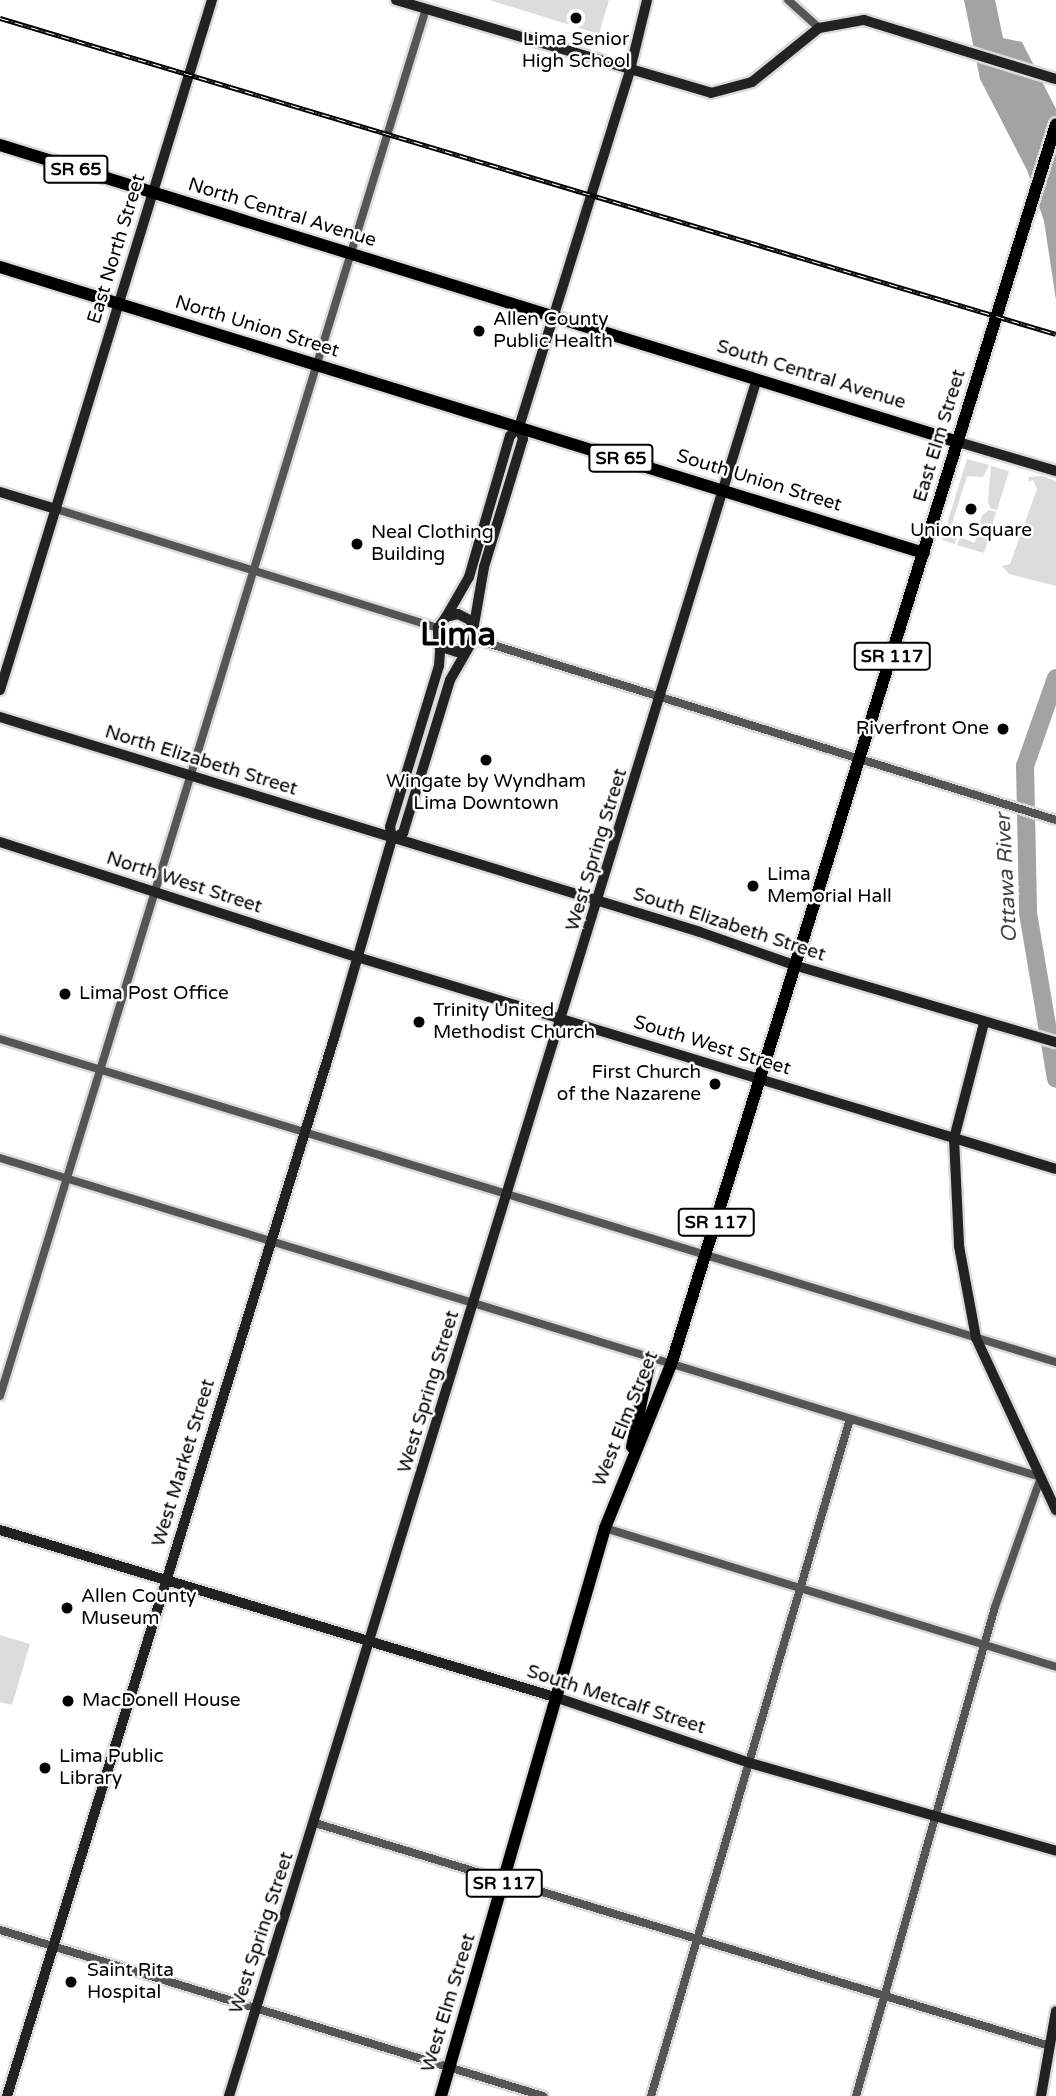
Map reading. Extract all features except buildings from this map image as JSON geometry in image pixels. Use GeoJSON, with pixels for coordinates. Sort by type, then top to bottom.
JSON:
{"type":"FeatureCollection","features":[{"type":"Feature","properties":{"kind":"main road","name":"East Elm Street"},"geometry":{"type":"LineString","coordinates":[[860,760],[1056,124]]}},
{"type":"Feature","properties":{"kind":"main road","name":"North Central Avenue"},"geometry":{"type":"LineString","coordinates":[[0,145],[554,316]]}},
{"type":"Feature","properties":{"kind":"main road","name":"North Union Street"},"geometry":{"type":"LineString","coordinates":[[0,268],[502,422]]}},
{"type":"Feature","properties":{"kind":"main road","name":"South Central Avenue"},"geometry":{"type":"LineString","coordinates":[[554,316],[958,442]]}},
{"type":"Feature","properties":{"kind":"main road","name":"South Union Street"},"geometry":{"type":"LineString","coordinates":[[502,422],[924,553]]}},
{"type":"Feature","properties":{"kind":"main road","name":"West Elm Street"},"geometry":{"type":"LineString","coordinates":[[441,2096],[558,1698],[604,1528],[631,1456],[671,1365],[860,760]]}},
{"type":"Feature","properties":{"kind":"main road"},"geometry":{"type":"LineString","coordinates":[[631,1456],[633,1429],[650,1359]]}},
{"type":"Feature","properties":{"kind":"street","name":"East North Street"},"geometry":{"type":"LineString","coordinates":[[0,690],[212,0]]}},
{"type":"Feature","properties":{"kind":"street"},"geometry":{"type":"LineString","coordinates":[[396,0],[691,90],[731,91],[764,74],[819,28],[864,20],[1056,79]]}},
{"type":"Feature","properties":{"kind":"street"},"geometry":{"type":"LineString","coordinates":[[438,633],[469,577],[510,436],[519,427],[630,70],[647,0]]}},
{"type":"Feature","properties":{"kind":"street"},"geometry":{"type":"LineString","coordinates":[[788,0],[819,28]]}},
{"type":"Feature","properties":{"kind":"street"},"geometry":{"type":"LineString","coordinates":[[0,1396],[426,9]]}},
{"type":"Feature","properties":{"kind":"street","name":"West Spring Street"},"geometry":{"type":"LineString","coordinates":[[229,2096],[599,902],[757,379]]}},
{"type":"Feature","properties":{"kind":"street"},"geometry":{"type":"LineString","coordinates":[[472,643],[481,578],[523,439],[519,427]]}},
{"type":"Feature","properties":{"kind":"street","name":"South Central Avenue"},"geometry":{"type":"LineString","coordinates":[[958,442],[1053,470]]}},
{"type":"Feature","properties":{"kind":"street"},"geometry":{"type":"LineString","coordinates":[[0,492],[253,571],[438,633],[451,651],[472,643],[662,697],[1055,820]]}},
{"type":"Feature","properties":{"kind":"street"},"geometry":{"type":"LineString","coordinates":[[446,617],[465,616],[474,625]]}},
{"type":"Feature","properties":{"kind":"street","name":"West Market Street"},"geometry":{"type":"LineString","coordinates":[[7,2096],[358,957],[392,839],[390,827],[439,666],[438,633]]}},
{"type":"Feature","properties":{"kind":"street","name":"West Market Street"},"geometry":{"type":"LineString","coordinates":[[392,839],[403,833],[450,680],[472,643]]}},
{"type":"Feature","properties":{"kind":"street","name":"North Elizabeth Street"},"geometry":{"type":"LineString","coordinates":[[0,717],[392,839]]}},
{"type":"Feature","properties":{"kind":"street","name":"South Elizabeth Street"},"geometry":{"type":"LineString","coordinates":[[392,839],[797,966],[1056,1042]]}},
{"type":"Feature","properties":{"kind":"street","name":"North West Street"},"geometry":{"type":"LineString","coordinates":[[0,842],[358,957]]}},
{"type":"Feature","properties":{"kind":"street","name":"South West Street"},"geometry":{"type":"LineString","coordinates":[[358,957],[1053,1168]]}},
{"type":"Feature","properties":{"kind":"street"},"geometry":{"type":"LineString","coordinates":[[984,1023],[954,1138],[959,1246],[976,1338],[1056,1510]]}},
{"type":"Feature","properties":{"kind":"street"},"geometry":{"type":"LineString","coordinates":[[0,1039],[508,1192],[1056,1362]]}},
{"type":"Feature","properties":{"kind":"street"},"geometry":{"type":"LineString","coordinates":[[0,1158],[1041,1477]]}},
{"type":"Feature","properties":{"kind":"street"},"geometry":{"type":"LineString","coordinates":[[651,2096],[850,1419]]}},
{"type":"Feature","properties":{"kind":"street"},"geometry":{"type":"LineString","coordinates":[[856,2096],[985,1644],[1017,1538],[1041,1477]]}},
{"type":"Feature","properties":{"kind":"street"},"geometry":{"type":"LineString","coordinates":[[604,1528],[1056,1667]]}},
{"type":"Feature","properties":{"kind":"street","name":"South Metcalf Street"},"geometry":{"type":"LineString","coordinates":[[0,1530],[558,1698],[750,1763],[1056,1852]]}},
{"type":"Feature","properties":{"kind":"street"},"geometry":{"type":"LineString","coordinates":[[315,1824],[697,1938],[883,1998],[1050,2046]]}},
{"type":"Feature","properties":{"kind":"street"},"geometry":{"type":"LineString","coordinates":[[0,1930],[543,2096]]}},
{"type":"Feature","properties":{"kind":"street"},"geometry":{"type":"LineString","coordinates":[[1041,2096],[1056,2011]]}},
{"type":"Feature","properties":{"kind":"shaded area","name":"Lima Senior High School"},"geometry":{"type":"Polygon","coordinates":[[[489,0],[609,0],[599,34],[489,0]]]}},
{"type":"Feature","properties":{"kind":"shaded area"},"geometry":{"type":"Polygon","coordinates":[[[964,0],[995,0],[1003,38],[1022,42],[1056,109],[1056,300],[1044,221],[1027,170],[980,79],[964,0]]]}},
{"type":"Feature","properties":{"kind":"shaded area"},"geometry":{"type":"Polygon","coordinates":[[[967,459],[989,465],[983,477],[967,476],[950,530],[957,537],[955,544],[942,540],[967,459]]]}},
{"type":"Feature","properties":{"kind":"shaded area"},"geometry":{"type":"Polygon","coordinates":[[[991,466],[1009,471],[997,510],[990,508],[988,501],[991,466]]]}},
{"type":"Feature","properties":{"kind":"shaded area"},"geometry":{"type":"Polygon","coordinates":[[[1042,476],[1056,481],[1056,586],[1009,574],[1002,566],[1010,564],[1037,489],[1033,480],[1028,482],[1029,477],[1042,476]]]}},
{"type":"Feature","properties":{"kind":"shaded area"},"geometry":{"type":"Polygon","coordinates":[[[989,510],[996,512],[984,553],[957,545],[960,537],[975,543],[982,515],[989,510]]]}},
{"type":"Feature","properties":{"kind":"shaded area"},"geometry":{"type":"Polygon","coordinates":[[[0,1635],[30,1644],[12,1705],[0,1702],[0,1635]]]}},
{"type":"Feature","properties":{"kind":"waterway","name":"Ottawa River"},"geometry":{"type":"LineString","coordinates":[[1056,678],[1025,766],[1028,913],[1056,1079]]}},
{"type":"Feature","properties":{"kind":"railway"},"geometry":{"type":"LineString","coordinates":[[0,18],[1056,334]]}},
{"type":"Feature","properties":{"kind":"place","name":"Lima Senior High School"},"geometry":{"type":"Point","coordinates":[576,18]}},
{"type":"Feature","properties":{"kind":"place","name":"Allen County Public Health"},"geometry":{"type":"Point","coordinates":[479,331]}},
{"type":"Feature","properties":{"kind":"place","name":"Union Square"},"geometry":{"type":"Point","coordinates":[971,509]}},
{"type":"Feature","properties":{"kind":"place","name":"Neal Clothing Building"},"geometry":{"type":"Point","coordinates":[357,544]}},
{"type":"Feature","properties":{"kind":"place","name":"Riverfront One"},"geometry":{"type":"Point","coordinates":[1003,729]}},
{"type":"Feature","properties":{"kind":"place","name":"Wingate by Wyndham Lima Downtown"},"geometry":{"type":"Point","coordinates":[486,760]}},
{"type":"Feature","properties":{"kind":"place","name":"Lima Memorial Hall"},"geometry":{"type":"Point","coordinates":[753,886]}},
{"type":"Feature","properties":{"kind":"place","name":"Lima Post Office"},"geometry":{"type":"Point","coordinates":[65,994]}},
{"type":"Feature","properties":{"kind":"place","name":"Trinity United Methodist Church"},"geometry":{"type":"Point","coordinates":[419,1022]}},
{"type":"Feature","properties":{"kind":"place","name":"First Church of the Nazarene"},"geometry":{"type":"Point","coordinates":[715,1084]}},
{"type":"Feature","properties":{"kind":"place","name":"Allen County Museum"},"geometry":{"type":"Point","coordinates":[67,1608]}},
{"type":"Feature","properties":{"kind":"place","name":"MacDonell House"},"geometry":{"type":"Point","coordinates":[68,1701]}},
{"type":"Feature","properties":{"kind":"place","name":"Lima Public Library"},"geometry":{"type":"Point","coordinates":[45,1768]}},
{"type":"Feature","properties":{"kind":"place","name":"Saint Rita Hospital"},"geometry":{"type":"Point","coordinates":[71,1982]}},
{"type":"Feature","properties":{"kind":"district","name":"Lima"},"geometry":{"type":"Point","coordinates":[458,635]}}]}
